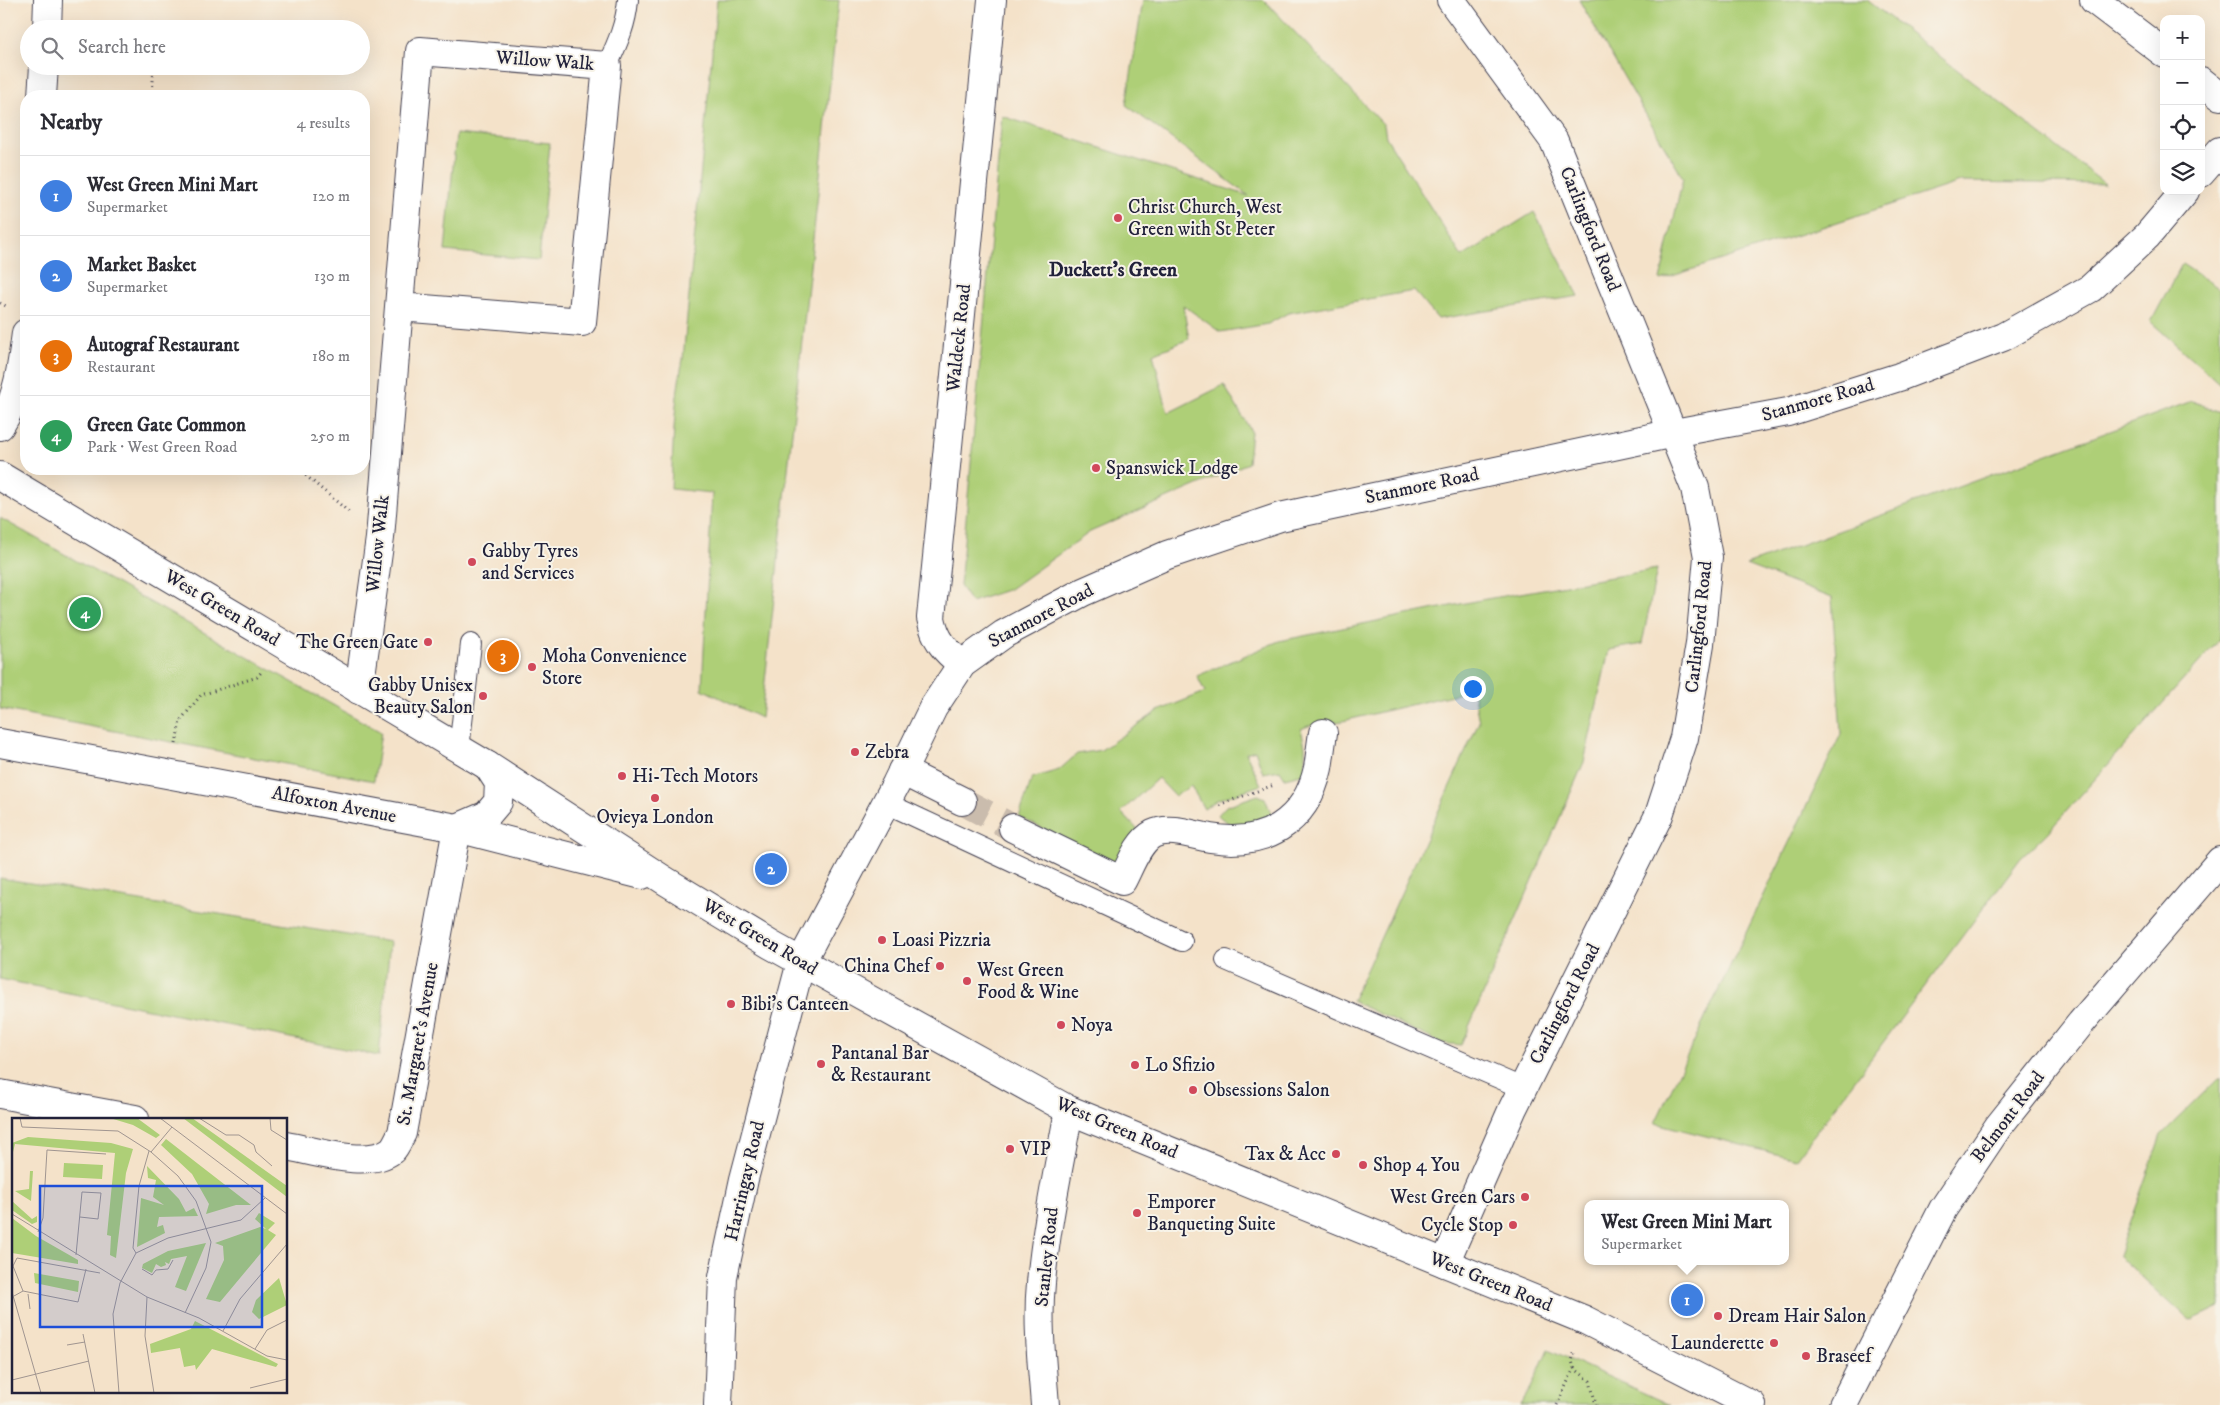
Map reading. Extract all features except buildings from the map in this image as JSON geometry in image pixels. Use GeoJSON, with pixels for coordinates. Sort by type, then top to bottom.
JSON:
{"type":"FeatureCollection","features":[{"type":"Feature","properties":{"kind":"street"},"geometry":{"type":"LineString","coordinates":[[47,20],[48,0]]}},
{"type":"Feature","properties":{"kind":"street","name":"Waldeck Road"},"geometry":{"type":"LineString","coordinates":[[962,664],[946,652],[933,632],[931,618],[992,0]]}},
{"type":"Feature","properties":{"kind":"street","name":"Carlingford Road"},"geometry":{"type":"LineString","coordinates":[[1445,1263],[1522,1088],[1659,816],[1684,738],[1700,644],[1708,557],[1695,488],[1674,432],[1554,141],[1451,0]]}},
{"type":"Feature","properties":{"kind":"street"},"geometry":{"type":"LineString","coordinates":[[2094,0],[2160,50]]}},
{"type":"Feature","properties":{"kind":"street","name":"Willow Walk"},"geometry":{"type":"LineString","coordinates":[[359,690],[380,538],[420,52],[607,66],[582,322],[400,307]]}},
{"type":"Feature","properties":{"kind":"street"},"geometry":{"type":"LineString","coordinates":[[42,90],[43,75]]}},
{"type":"Feature","properties":{"kind":"street"},"geometry":{"type":"LineString","coordinates":[[2205,85],[2220,96]]}},
{"type":"Feature","properties":{"kind":"street"},"geometry":{"type":"LineString","coordinates":[[2205,168],[2220,151]]}},
{"type":"Feature","properties":{"kind":"street","name":"Stanmore Road"},"geometry":{"type":"LineString","coordinates":[[801,962],[886,803],[933,708],[962,664],[1004,634],[1083,592],[1167,555],[1280,517],[1674,432],[1788,412],[1899,377],[2002,337],[2091,288],[2146,236],[2182,195]]}},
{"type":"Feature","properties":{"kind":"street"},"geometry":{"type":"LineString","coordinates":[[0,426],[15,393],[20,374]]}},
{"type":"Feature","properties":{"kind":"street","name":"West Green Road"},"geometry":{"type":"LineString","coordinates":[[0,476],[488,766],[664,880],[801,962],[1069,1110],[1585,1320],[1752,1405]]}},
{"type":"Feature","properties":{"kind":"street"},"geometry":{"type":"LineString","coordinates":[[1013,828],[1122,881],[1144,840],[1155,833],[1167,831],[1210,838],[1239,840],[1261,837],[1275,831],[1293,817],[1302,806],[1316,775],[1323,734]]}},
{"type":"Feature","properties":{"kind":"street","name":"Alfoxton Avenue"},"geometry":{"type":"LineString","coordinates":[[0,743],[457,828],[664,880]]}},
{"type":"Feature","properties":{"kind":"street"},"geometry":{"type":"LineString","coordinates":[[457,828],[487,815],[498,802],[499,783],[488,766]]}},
{"type":"Feature","properties":{"kind":"street"},"geometry":{"type":"LineString","coordinates":[[902,771],[962,801]]}},
{"type":"Feature","properties":{"kind":"street","name":"St. Margaret's Avenue"},"geometry":{"type":"LineString","coordinates":[[288,1146],[356,1159],[376,1158],[393,1149],[398,1141],[402,1133],[457,828]]}},
{"type":"Feature","properties":{"kind":"street","name":"Belmont Road"},"geometry":{"type":"LineString","coordinates":[[1843,1405],[1943,1209],[1998,1127],[2081,1023],[2220,861]]}},
{"type":"Feature","properties":{"kind":"street","name":"Harringay Road"},"geometry":{"type":"LineString","coordinates":[[718,1405],[723,1277],[744,1179],[801,962]]}},
{"type":"Feature","properties":{"kind":"street"},"geometry":{"type":"LineString","coordinates":[[0,1094],[130,1118]]}},
{"type":"Feature","properties":{"kind":"street","name":"Stanley Road"},"geometry":{"type":"LineString","coordinates":[[1045,1405],[1040,1337],[1041,1285],[1046,1242],[1069,1110]]}},
{"type":"Feature","properties":{"kind":"lane"},"geometry":{"type":"LineString","coordinates":[[607,66],[622,33],[626,20],[628,0]]}},
{"type":"Feature","properties":{"kind":"lane"},"geometry":{"type":"LineString","coordinates":[[459,749],[471,644]]}},
{"type":"Feature","properties":{"kind":"lane"},"geometry":{"type":"LineString","coordinates":[[886,803],[1182,941]]}},
{"type":"Feature","properties":{"kind":"lane"},"geometry":{"type":"LineString","coordinates":[[1226,960],[1522,1088]]}},
{"type":"Feature","properties":{"kind":"path"},"geometry":{"type":"LineString","coordinates":[[152,90],[153,75]]}},
{"type":"Feature","properties":{"kind":"path"},"geometry":{"type":"LineString","coordinates":[[305,475],[380,538]]}},
{"type":"Feature","properties":{"kind":"path"},"geometry":{"type":"LineString","coordinates":[[170,774],[180,721],[201,695],[257,677],[285,646]]}},
{"type":"Feature","properties":{"kind":"path"},"geometry":{"type":"LineString","coordinates":[[1190,834],[1224,803],[1292,780],[1316,775]]}},
{"type":"Feature","properties":{"kind":"path"},"geometry":{"type":"LineString","coordinates":[[1572,1361],[1574,1368],[1590,1381],[1596,1405]]}},
{"type":"Feature","properties":{"kind":"path"},"geometry":{"type":"LineString","coordinates":[[1558,1405],[1574,1368]]}},
{"type":"Feature","properties":{"kind":"green space"},"geometry":{"type":"Polygon","coordinates":[[[717,0],[839,0],[761,718],[702,689],[712,493],[671,489],[676,407],[683,359],[717,0]]]}},
{"type":"Feature","properties":{"kind":"green space"},"geometry":{"type":"Polygon","coordinates":[[[1143,0],[1264,0],[1384,125],[1386,137],[1462,257],[1534,212],[1579,296],[1438,319],[1414,291],[1288,313],[1268,324],[1220,332],[1183,305],[1189,339],[1153,354],[1168,413],[1224,385],[1251,431],[1248,463],[1090,532],[1010,589],[971,602],[960,586],[1002,116],[1249,196],[1126,105],[1143,0]]]}},
{"type":"Feature","properties":{"kind":"green space"},"geometry":{"type":"Polygon","coordinates":[[[1579,0],[1867,0],[2105,184],[1960,182],[1660,280],[1683,178],[1579,0]]]}},
{"type":"Feature","properties":{"kind":"green space"},"geometry":{"type":"Polygon","coordinates":[[[456,134],[550,143],[539,260],[445,251],[456,134]]]}},
{"type":"Feature","properties":{"kind":"green space"},"geometry":{"type":"Polygon","coordinates":[[[2182,264],[2220,289],[2220,384],[2151,322],[2182,264]]]}},
{"type":"Feature","properties":{"kind":"green space"},"geometry":{"type":"Polygon","coordinates":[[[2192,401],[2220,412],[2220,639],[2047,833],[2020,859],[1796,1159],[1655,1123],[1841,734],[1832,598],[1746,565],[2192,401]]]}},
{"type":"Feature","properties":{"kind":"green space"},"geometry":{"type":"Polygon","coordinates":[[[0,518],[381,732],[374,781],[0,709],[0,518]]]}},
{"type":"Feature","properties":{"kind":"green space"},"geometry":{"type":"Polygon","coordinates":[[[1657,569],[1642,644],[1609,650],[1584,762],[1461,1045],[1441,1043],[1352,1001],[1479,722],[1473,690],[1301,729],[1305,746],[1305,773],[1285,778],[1280,770],[1263,773],[1255,750],[1246,753],[1261,785],[1217,800],[1204,809],[1191,786],[1175,796],[1158,778],[1121,812],[1138,830],[1120,866],[1019,817],[1032,778],[1059,770],[1077,754],[1101,750],[1158,711],[1205,692],[1197,676],[1279,641],[1475,601],[1657,569]]]}},
{"type":"Feature","properties":{"kind":"green space"},"geometry":{"type":"Polygon","coordinates":[[[1258,795],[1265,798],[1274,821],[1252,826],[1237,826],[1218,815],[1226,806],[1258,795]]]}},
{"type":"Feature","properties":{"kind":"green space"},"geometry":{"type":"Polygon","coordinates":[[[0,878],[390,942],[379,1056],[0,979],[0,878]]]}},
{"type":"Feature","properties":{"kind":"green space"},"geometry":{"type":"Polygon","coordinates":[[[2220,1077],[2220,1307],[2190,1321],[2118,1255],[2161,1135],[2220,1077]]]}},
{"type":"Feature","properties":{"kind":"green space"},"geometry":{"type":"Polygon","coordinates":[[[1548,1349],[1670,1405],[1520,1405],[1531,1388],[1548,1349]]]}},
{"type":"Feature","properties":{"kind":"tunnel"},"geometry":{"type":"LineString","coordinates":[[962,801],[1013,828]]}},
{"type":"Feature","properties":{"kind":"place","name":"Christ Church, West Green with St Peter"},"geometry":{"type":"Point","coordinates":[1118,218]}},
{"type":"Feature","properties":{"kind":"place","name":"Spanswick Lodge"},"geometry":{"type":"Point","coordinates":[1096,468]}},
{"type":"Feature","properties":{"kind":"place","name":"Gabby Tyres and Services"},"geometry":{"type":"Point","coordinates":[472,562]}},
{"type":"Feature","properties":{"kind":"place","name":"Green Gate Common"},"geometry":{"type":"Point","coordinates":[85,613]}},
{"type":"Feature","properties":{"kind":"place","name":"The Green Gate"},"geometry":{"type":"Point","coordinates":[428,642]}},
{"type":"Feature","properties":{"kind":"place","name":"Autograf Restaurant"},"geometry":{"type":"Point","coordinates":[503,656]}},
{"type":"Feature","properties":{"kind":"place","name":"Moha Convenience Store"},"geometry":{"type":"Point","coordinates":[532,667]}},
{"type":"Feature","properties":{"kind":"place","name":"Gabby Unisex Beauty Salon"},"geometry":{"type":"Point","coordinates":[483,696]}},
{"type":"Feature","properties":{"kind":"place","name":"Zebra"},"geometry":{"type":"Point","coordinates":[855,752]}},
{"type":"Feature","properties":{"kind":"place","name":"Hi-Tech Motors"},"geometry":{"type":"Point","coordinates":[622,776]}},
{"type":"Feature","properties":{"kind":"place","name":"Ovieya London"},"geometry":{"type":"Point","coordinates":[655,798]}},
{"type":"Feature","properties":{"kind":"place","name":"Market Basket"},"geometry":{"type":"Point","coordinates":[771,869]}},
{"type":"Feature","properties":{"kind":"place","name":"Loasi Pizzria"},"geometry":{"type":"Point","coordinates":[882,940]}},
{"type":"Feature","properties":{"kind":"place","name":"China Chef"},"geometry":{"type":"Point","coordinates":[940,966]}},
{"type":"Feature","properties":{"kind":"place","name":"West Green Food & Wine"},"geometry":{"type":"Point","coordinates":[967,981]}},
{"type":"Feature","properties":{"kind":"place","name":"Bibi's Canteen"},"geometry":{"type":"Point","coordinates":[731,1004]}},
{"type":"Feature","properties":{"kind":"place","name":"Noya"},"geometry":{"type":"Point","coordinates":[1061,1025]}},
{"type":"Feature","properties":{"kind":"place","name":"Pantanal Bar & Restaurant"},"geometry":{"type":"Point","coordinates":[821,1064]}},
{"type":"Feature","properties":{"kind":"place","name":"Lo Sfizio"},"geometry":{"type":"Point","coordinates":[1135,1065]}},
{"type":"Feature","properties":{"kind":"place","name":"Obsessions Salon"},"geometry":{"type":"Point","coordinates":[1193,1090]}},
{"type":"Feature","properties":{"kind":"place","name":"VIP"},"geometry":{"type":"Point","coordinates":[1010,1149]}},
{"type":"Feature","properties":{"kind":"place","name":"Tax & Acc"},"geometry":{"type":"Point","coordinates":[1336,1154]}},
{"type":"Feature","properties":{"kind":"place","name":"Shop 4 You"},"geometry":{"type":"Point","coordinates":[1363,1165]}},
{"type":"Feature","properties":{"kind":"place","name":"West Green Cars"},"geometry":{"type":"Point","coordinates":[1525,1197]}},
{"type":"Feature","properties":{"kind":"place","name":"Emporer Banqueting Suite"},"geometry":{"type":"Point","coordinates":[1137,1213]}},
{"type":"Feature","properties":{"kind":"place","name":"Cycle Stop"},"geometry":{"type":"Point","coordinates":[1513,1225]}},
{"type":"Feature","properties":{"kind":"place","name":"West Green Mini Mart"},"geometry":{"type":"Point","coordinates":[1687,1300]}},
{"type":"Feature","properties":{"kind":"place","name":"Dream Hair Salon"},"geometry":{"type":"Point","coordinates":[1718,1316]}},
{"type":"Feature","properties":{"kind":"place","name":"Launderette"},"geometry":{"type":"Point","coordinates":[1774,1343]}},
{"type":"Feature","properties":{"kind":"place","name":"Braseef"},"geometry":{"type":"Point","coordinates":[1806,1356]}},
{"type":"Feature","properties":{"kind":"district","name":"Duckett's Green"},"geometry":{"type":"Point","coordinates":[1113,270]}}]}
